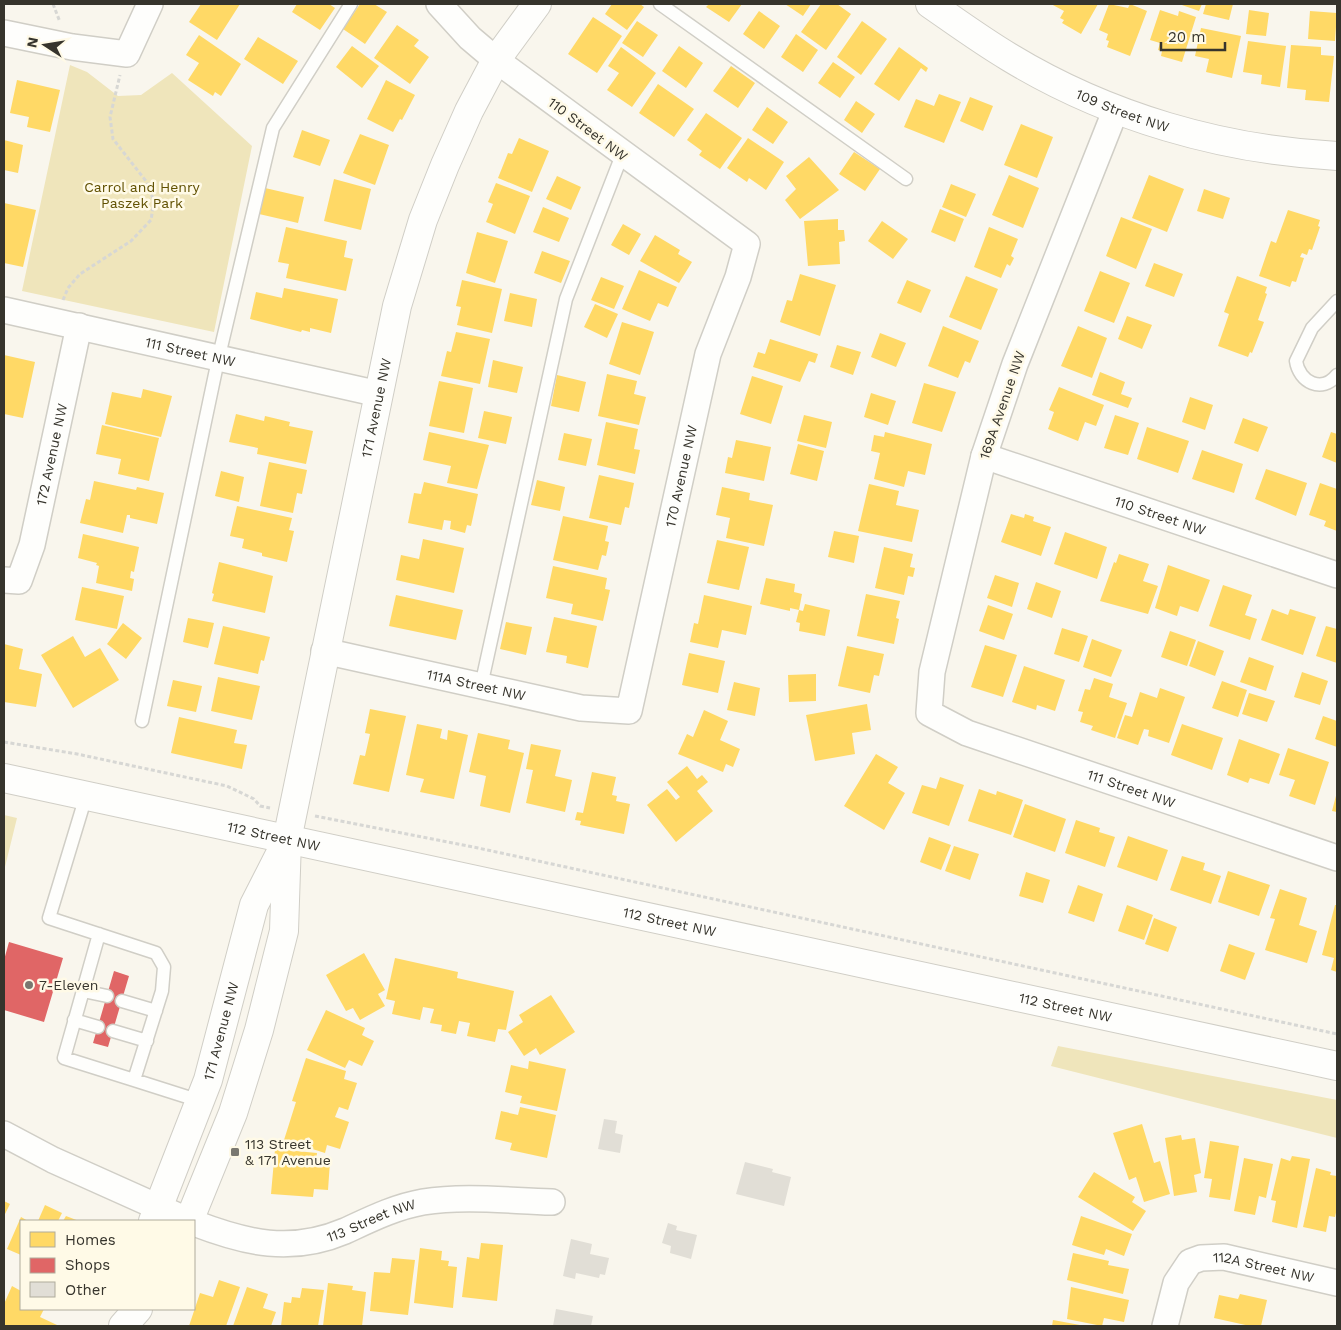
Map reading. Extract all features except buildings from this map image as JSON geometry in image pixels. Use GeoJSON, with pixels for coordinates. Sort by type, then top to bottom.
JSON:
{"type":"FeatureCollection","features":[{"type":"Feature","properties":{"kind":"street"},"geometry":{"type":"LineString","coordinates":[[4,33],[72,47],[127,54],[150,4]]}},
{"type":"Feature","properties":{"kind":"street","name":"110 Street NW"},"geometry":{"type":"LineString","coordinates":[[438,4],[470,38],[496,60],[622,155],[717,220],[747,244]]}},
{"type":"Feature","properties":{"kind":"street","name":"171 Avenue NW"},"geometry":{"type":"LineString","coordinates":[[189,1220],[233,1113],[259,1030],[284,932],[287,840],[324,651],[397,306],[423,220],[444,165],[496,60],[537,4]]}},
{"type":"Feature","properties":{"kind":"street","name":"109 Street NW"},"geometry":{"type":"LineString","coordinates":[[930,4],[1008,57],[1046,78],[1147,121],[1212,139],[1258,148],[1337,156]]}},
{"type":"Feature","properties":{"kind":"street","name":"169A Avenue NW"},"geometry":{"type":"LineString","coordinates":[[928,713],[932,672],[984,456],[1015,364],[1116,109]]}},
{"type":"Feature","properties":{"kind":"street","name":"170 Avenue NW"},"geometry":{"type":"LineString","coordinates":[[629,711],[708,354],[738,276],[747,244]]}},
{"type":"Feature","properties":{"kind":"street","name":"111 Street NW"},"geometry":{"type":"LineString","coordinates":[[4,310],[218,360],[379,394]]}},
{"type":"Feature","properties":{"kind":"street","name":"172 Avenue NW"},"geometry":{"type":"LineString","coordinates":[[11,581],[32,545],[79,326]]}},
{"type":"Feature","properties":{"kind":"street","name":"110 Street NW"},"geometry":{"type":"LineString","coordinates":[[984,456],[1337,574]]}},
{"type":"Feature","properties":{"kind":"street","name":"111A Street NW"},"geometry":{"type":"LineString","coordinates":[[324,651],[581,708],[629,711]]}},
{"type":"Feature","properties":{"kind":"street","name":"111 Street NW"},"geometry":{"type":"LineString","coordinates":[[928,713],[967,733],[1337,858]]}},
{"type":"Feature","properties":{"kind":"street","name":"112 Street NW"},"geometry":{"type":"LineString","coordinates":[[4,778],[1337,1066]]}},
{"type":"Feature","properties":{"kind":"street","name":"171 Avenue NW"},"geometry":{"type":"LineString","coordinates":[[156,1215],[200,1101],[231,998],[254,905],[287,840]]}},
{"type":"Feature","properties":{"kind":"street"},"geometry":{"type":"LineString","coordinates":[[4,1134],[156,1215],[184,1220]]}},
{"type":"Feature","properties":{"kind":"street","name":"113 Street NW"},"geometry":{"type":"LineString","coordinates":[[195,1223],[235,1239],[256,1243],[299,1244],[319,1240],[385,1212],[422,1202],[454,1199],[552,1202]]}},
{"type":"Feature","properties":{"kind":"street","name":"112A Street NW"},"geometry":{"type":"LineString","coordinates":[[1166,1326],[1176,1283],[1190,1262],[1212,1256],[1337,1283]]}},
{"type":"Feature","properties":{"kind":"street"},"geometry":{"type":"LineString","coordinates":[[119,1326],[122,1310]]}},
{"type":"Feature","properties":{"kind":"street"},"geometry":{"type":"LineString","coordinates":[[123,1326],[137,1310]]}},
{"type":"Feature","properties":{"kind":"lane"},"geometry":{"type":"LineString","coordinates":[[142,721],[218,360],[273,128],[351,4]]}},
{"type":"Feature","properties":{"kind":"lane"},"geometry":{"type":"LineString","coordinates":[[660,4],[906,179]]}},
{"type":"Feature","properties":{"kind":"lane"},"geometry":{"type":"LineString","coordinates":[[481,686],[566,299],[622,155]]}},
{"type":"Feature","properties":{"kind":"lane"},"geometry":{"type":"LineString","coordinates":[[1337,301],[1312,328],[1296,362],[1301,376],[1314,384],[1329,382],[1337,375]]}},
{"type":"Feature","properties":{"kind":"lane"},"geometry":{"type":"LineString","coordinates":[[86,796],[49,918],[156,953],[164,967],[162,992],[134,1080]]}},
{"type":"Feature","properties":{"kind":"lane"},"geometry":{"type":"LineString","coordinates":[[98,934],[64,1058],[200,1101]]}},
{"type":"Feature","properties":{"kind":"lane"},"geometry":{"type":"LineString","coordinates":[[82,991],[107,996]]}},
{"type":"Feature","properties":{"kind":"lane"},"geometry":{"type":"LineString","coordinates":[[122,1001],[156,1011]]}},
{"type":"Feature","properties":{"kind":"lane"},"geometry":{"type":"LineString","coordinates":[[74,1020],[98,1027]]}},
{"type":"Feature","properties":{"kind":"lane"},"geometry":{"type":"LineString","coordinates":[[113,1031],[147,1041]]}},
{"type":"Feature","properties":{"kind":"path"},"geometry":{"type":"LineString","coordinates":[[79,326],[63,301],[68,288],[80,274],[131,241],[151,220],[154,201],[146,181],[113,139],[110,118],[115,92],[127,54]]}},
{"type":"Feature","properties":{"kind":"path"},"geometry":{"type":"LineString","coordinates":[[4,742],[77,754],[227,786],[242,792],[260,806],[292,813],[335,818],[478,848],[1337,1034]]}},
{"type":"Feature","properties":{"kind":"green space","name":"Carrol and Henry Paszek Park"},"geometry":{"type":"Polygon","coordinates":[[[70,65],[87,72],[118,96],[141,95],[172,73],[252,146],[214,332],[22,291],[70,65]]]}},
{"type":"Feature","properties":{"kind":"green space"},"geometry":{"type":"Polygon","coordinates":[[[4,815],[17,818],[4,871],[4,815]]]}},
{"type":"Feature","properties":{"kind":"green space"},"geometry":{"type":"Polygon","coordinates":[[[1058,1046],[1337,1100],[1337,1138],[1051,1066],[1058,1046]]]}},
{"type":"Feature","properties":{"kind":"place","name":"7-Eleven"},"geometry":{"type":"Point","coordinates":[29,985]}},
{"type":"Feature","properties":{"kind":"place","name":"113 Street & 171 Avenue"},"geometry":{"type":"Point","coordinates":[235,1152]}}]}
